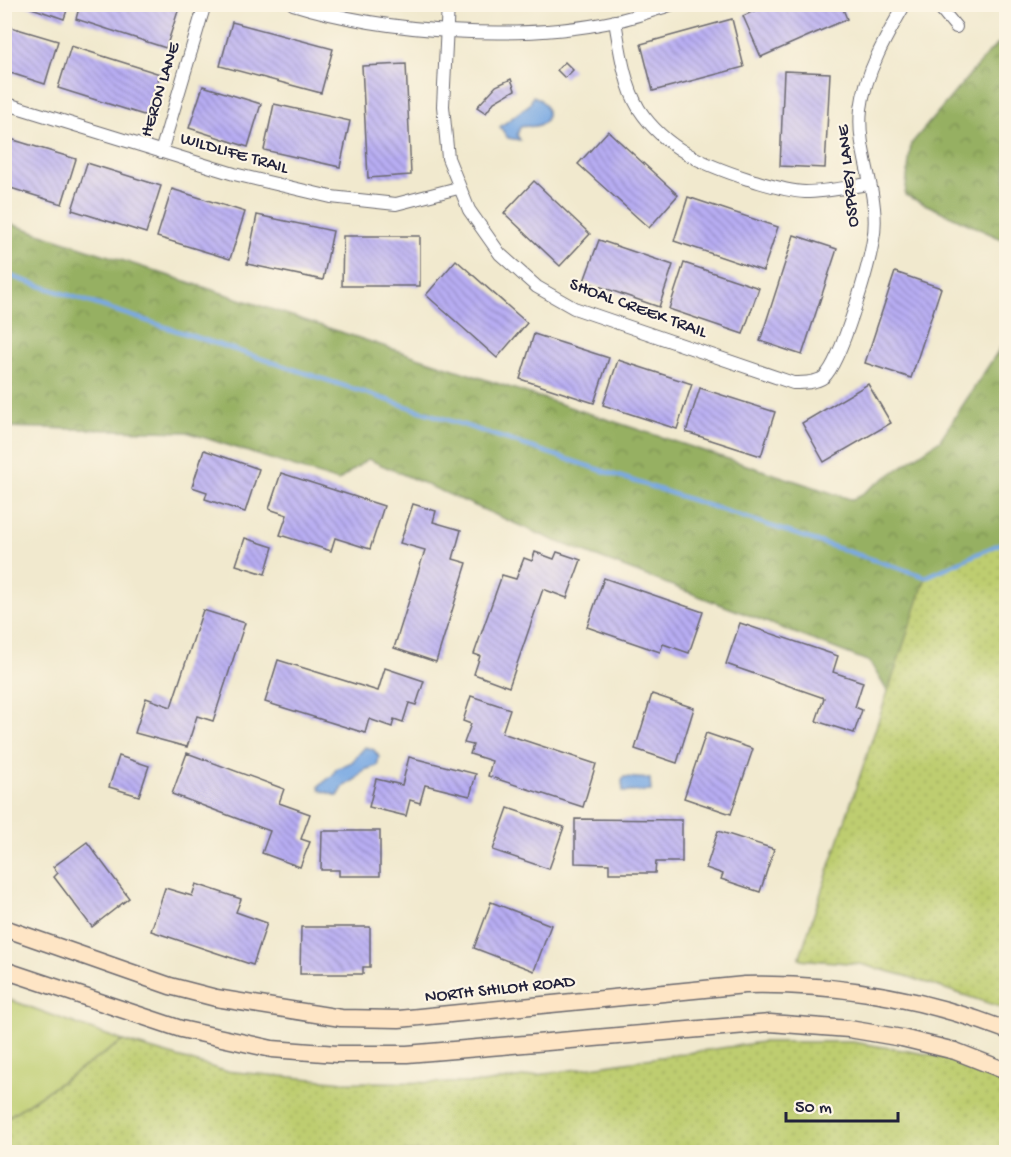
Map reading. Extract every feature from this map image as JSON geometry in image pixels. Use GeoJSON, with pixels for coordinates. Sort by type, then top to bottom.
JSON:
{"type":"FeatureCollection","features":[{"type":"Feature","properties":{"kind":"main road","name":"NORTH SHILOH ROAD"},"geometry":{"type":"LineString","coordinates":[[4,928],[170,986],[216,998],[341,1018],[399,1019],[745,985],[788,984],[912,1000],[1006,1030]]}},
{"type":"Feature","properties":{"kind":"main road"},"geometry":{"type":"LineString","coordinates":[[4,970],[206,1036],[272,1048],[337,1054],[407,1054],[770,1023],[849,1029],[902,1038],[955,1051],[1006,1071]]}},
{"type":"Feature","properties":{"kind":"street","name":"HERON LANE"},"geometry":{"type":"LineString","coordinates":[[161,152],[205,4]]}},
{"type":"Feature","properties":{"kind":"street"},"geometry":{"type":"LineString","coordinates":[[293,4],[364,22],[447,30],[555,30],[615,21],[673,4]]}},
{"type":"Feature","properties":{"kind":"street","name":"SHOAL CREEK TRAIL"},"geometry":{"type":"LineString","coordinates":[[448,4],[443,106],[448,158],[458,188],[500,254],[537,287],[574,308],[793,383],[807,383],[822,378]]}},
{"type":"Feature","properties":{"kind":"street","name":"OSPREY LANE"},"geometry":{"type":"LineString","coordinates":[[822,378],[835,363],[868,263],[874,227],[874,207],[859,131],[861,106],[867,82],[905,4]]}},
{"type":"Feature","properties":{"kind":"street"},"geometry":{"type":"LineString","coordinates":[[938,4],[956,27]]}},
{"type":"Feature","properties":{"kind":"street"},"geometry":{"type":"LineString","coordinates":[[615,21],[629,86],[638,107],[659,134],[677,149],[706,164],[784,189],[806,192],[868,184]]}},
{"type":"Feature","properties":{"kind":"street","name":"WILDLIFE TRAIL"},"geometry":{"type":"LineString","coordinates":[[4,103],[161,152],[296,190],[363,202],[396,204],[458,188]]}},
{"type":"Feature","properties":{"kind":"green space"},"geometry":{"type":"Polygon","coordinates":[[[1006,37],[1006,241],[905,195],[911,144],[988,53],[1006,37]]]}},
{"type":"Feature","properties":{"kind":"green space"},"geometry":{"type":"Polygon","coordinates":[[[5,222],[853,500],[940,440],[1006,339],[1006,612],[896,706],[870,662],[553,540],[368,459],[338,481],[187,432],[5,427],[5,222]]]}},
{"type":"Feature","properties":{"kind":"green space"},"geometry":{"type":"Polygon","coordinates":[[[1006,541],[1006,1009],[906,976],[860,964],[799,959],[926,577],[1006,541]]]}},
{"type":"Feature","properties":{"kind":"green space"},"geometry":{"type":"Polygon","coordinates":[[[5,998],[123,1041],[5,1119],[5,998]]]}},
{"type":"Feature","properties":{"kind":"green space"},"geometry":{"type":"Polygon","coordinates":[[[123,1041],[225,1071],[345,1082],[482,1083],[762,1042],[853,1042],[956,1059],[1006,1085],[1006,1152],[5,1152],[5,1119],[123,1041]]]}},
{"type":"Feature","properties":{"kind":"water"},"geometry":{"type":"Polygon","coordinates":[[[533,96],[541,101],[546,109],[544,122],[537,126],[520,127],[517,135],[520,140],[508,138],[500,127],[530,104],[533,96]]]}},
{"type":"Feature","properties":{"kind":"water"},"geometry":{"type":"Polygon","coordinates":[[[365,747],[374,750],[379,757],[377,766],[364,770],[356,779],[344,786],[338,796],[320,790],[319,786],[333,775],[336,769],[352,762],[365,747]]]}},
{"type":"Feature","properties":{"kind":"water"},"geometry":{"type":"Polygon","coordinates":[[[624,777],[650,779],[651,791],[623,792],[624,777]]]}},
{"type":"Feature","properties":{"kind":"building"},"geometry":{"type":"Polygon","coordinates":[[[20,4],[69,4],[64,19],[20,4]]]}},
{"type":"Feature","properties":{"kind":"building"},"geometry":{"type":"Polygon","coordinates":[[[80,4],[180,5],[166,48],[76,19],[80,4]]]}},
{"type":"Feature","properties":{"kind":"building"},"geometry":{"type":"Polygon","coordinates":[[[770,4],[841,4],[847,19],[761,57],[743,16],[770,4]]]}},
{"type":"Feature","properties":{"kind":"building"},"geometry":{"type":"Polygon","coordinates":[[[732,19],[744,67],[653,91],[641,44],[732,19]]]}},
{"type":"Feature","properties":{"kind":"building"},"geometry":{"type":"Polygon","coordinates":[[[232,22],[333,49],[321,93],[220,66],[232,22]]]}},
{"type":"Feature","properties":{"kind":"building"},"geometry":{"type":"Polygon","coordinates":[[[4,25],[58,41],[45,84],[4,71],[4,25]]]}},
{"type":"Feature","properties":{"kind":"building"},"geometry":{"type":"Polygon","coordinates":[[[71,46],[160,74],[147,116],[58,88],[71,46]]]}},
{"type":"Feature","properties":{"kind":"building"},"geometry":{"type":"Polygon","coordinates":[[[565,62],[573,70],[565,78],[557,70],[565,62]]]}},
{"type":"Feature","properties":{"kind":"building"},"geometry":{"type":"Polygon","coordinates":[[[406,64],[411,175],[368,178],[362,66],[406,64]]]}},
{"type":"Feature","properties":{"kind":"building"},"geometry":{"type":"Polygon","coordinates":[[[784,71],[830,73],[825,168],[780,166],[784,71]]]}},
{"type":"Feature","properties":{"kind":"building"},"geometry":{"type":"Polygon","coordinates":[[[511,79],[515,90],[494,102],[486,113],[477,107],[496,86],[511,79]]]}},
{"type":"Feature","properties":{"kind":"building"},"geometry":{"type":"Polygon","coordinates":[[[203,86],[261,104],[248,147],[189,128],[203,86]]]}},
{"type":"Feature","properties":{"kind":"building"},"geometry":{"type":"Polygon","coordinates":[[[274,104],[350,121],[340,167],[264,150],[274,104]]]}},
{"type":"Feature","properties":{"kind":"building"},"geometry":{"type":"Polygon","coordinates":[[[608,131],[678,195],[649,228],[578,164],[608,131]]]}},
{"type":"Feature","properties":{"kind":"building"},"geometry":{"type":"Polygon","coordinates":[[[4,137],[76,159],[62,204],[4,186],[4,137]]]}},
{"type":"Feature","properties":{"kind":"building"},"geometry":{"type":"Polygon","coordinates":[[[87,163],[161,186],[146,233],[72,210],[87,163]]]}},
{"type":"Feature","properties":{"kind":"building"},"geometry":{"type":"Polygon","coordinates":[[[534,181],[590,234],[560,266],[504,213],[534,181]]]}},
{"type":"Feature","properties":{"kind":"building"},"geometry":{"type":"Polygon","coordinates":[[[172,189],[245,212],[230,259],[157,237],[172,189]]]}},
{"type":"Feature","properties":{"kind":"building"},"geometry":{"type":"Polygon","coordinates":[[[688,197],[778,227],[763,271],[674,241],[688,197]]]}},
{"type":"Feature","properties":{"kind":"building"},"geometry":{"type":"Polygon","coordinates":[[[257,215],[333,231],[323,280],[247,264],[257,215]]]}},
{"type":"Feature","properties":{"kind":"building"},"geometry":{"type":"Polygon","coordinates":[[[794,235],[837,249],[802,355],[760,341],[794,235]]]}},
{"type":"Feature","properties":{"kind":"building"},"geometry":{"type":"Polygon","coordinates":[[[343,236],[420,236],[420,286],[342,286],[343,236]]]}},
{"type":"Feature","properties":{"kind":"building"},"geometry":{"type":"Polygon","coordinates":[[[599,240],[673,265],[659,307],[584,281],[599,240]]]}},
{"type":"Feature","properties":{"kind":"building"},"geometry":{"type":"Polygon","coordinates":[[[456,260],[527,323],[497,358],[426,295],[456,260]]]}},
{"type":"Feature","properties":{"kind":"building"},"geometry":{"type":"Polygon","coordinates":[[[684,263],[759,288],[743,334],[669,309],[684,263]]]}},
{"type":"Feature","properties":{"kind":"building"},"geometry":{"type":"Polygon","coordinates":[[[895,272],[941,288],[911,378],[865,363],[895,272]]]}},
{"type":"Feature","properties":{"kind":"building"},"geometry":{"type":"Polygon","coordinates":[[[534,334],[609,358],[594,403],[520,379],[534,334]]]}},
{"type":"Feature","properties":{"kind":"building"},"geometry":{"type":"Polygon","coordinates":[[[618,360],[692,384],[677,429],[603,405],[618,360]]]}},
{"type":"Feature","properties":{"kind":"building"},"geometry":{"type":"Polygon","coordinates":[[[868,384],[891,423],[824,462],[802,423],[868,384]]]}},
{"type":"Feature","properties":{"kind":"building"},"geometry":{"type":"Polygon","coordinates":[[[700,388],[775,412],[761,456],[686,432],[700,388]]]}},
{"type":"Feature","properties":{"kind":"building"},"geometry":{"type":"Polygon","coordinates":[[[204,450],[259,469],[245,512],[205,499],[207,492],[192,487],[204,450]]]}},
{"type":"Feature","properties":{"kind":"building"},"geometry":{"type":"Polygon","coordinates":[[[281,473],[384,506],[370,549],[335,538],[331,551],[280,535],[287,515],[269,509],[281,473]]]}},
{"type":"Feature","properties":{"kind":"building"},"geometry":{"type":"Polygon","coordinates":[[[413,504],[436,511],[433,522],[461,530],[453,559],[467,563],[436,662],[394,648],[425,550],[400,543],[413,504]]]}},
{"type":"Feature","properties":{"kind":"building"},"geometry":{"type":"Polygon","coordinates":[[[245,538],[273,547],[265,574],[236,565],[245,538]]]}},
{"type":"Feature","properties":{"kind":"building"},"geometry":{"type":"Polygon","coordinates":[[[535,552],[554,559],[557,552],[581,560],[567,598],[543,589],[509,687],[474,674],[480,656],[474,654],[502,575],[516,579],[524,558],[532,561],[535,552]]]}},
{"type":"Feature","properties":{"kind":"building"},"geometry":{"type":"Polygon","coordinates":[[[604,578],[703,612],[689,653],[663,644],[660,652],[587,627],[604,578]]]}},
{"type":"Feature","properties":{"kind":"building"},"geometry":{"type":"Polygon","coordinates":[[[203,610],[245,623],[213,721],[197,716],[187,747],[135,733],[146,698],[171,707],[203,610]]]}},
{"type":"Feature","properties":{"kind":"building"},"geometry":{"type":"Polygon","coordinates":[[[740,623],[838,656],[833,672],[863,682],[855,707],[862,710],[854,733],[816,721],[824,698],[726,664],[740,623]]]}},
{"type":"Feature","properties":{"kind":"building"},"geometry":{"type":"Polygon","coordinates":[[[278,660],[378,691],[385,668],[424,681],[416,705],[409,703],[403,722],[394,719],[392,727],[369,719],[365,733],[265,702],[278,660]]]}},
{"type":"Feature","properties":{"kind":"building"},"geometry":{"type":"Polygon","coordinates":[[[652,694],[694,708],[677,763],[635,749],[652,694]]]}},
{"type":"Feature","properties":{"kind":"building"},"geometry":{"type":"Polygon","coordinates":[[[471,696],[510,709],[502,733],[596,764],[583,807],[488,776],[492,761],[470,754],[473,745],[464,743],[471,724],[463,721],[471,696]]]}},
{"type":"Feature","properties":{"kind":"building"},"geometry":{"type":"Polygon","coordinates":[[[706,733],[753,749],[731,814],[684,798],[706,733]]]}},
{"type":"Feature","properties":{"kind":"building"},"geometry":{"type":"Polygon","coordinates":[[[187,753],[284,789],[279,803],[310,814],[301,839],[310,842],[300,867],[262,853],[270,831],[172,794],[187,753]]]}},
{"type":"Feature","properties":{"kind":"building"},"geometry":{"type":"Polygon","coordinates":[[[119,756],[149,766],[139,796],[109,787],[119,756]]]}},
{"type":"Feature","properties":{"kind":"building"},"geometry":{"type":"Polygon","coordinates":[[[409,757],[476,774],[470,796],[425,785],[420,803],[410,800],[406,816],[369,807],[376,779],[402,785],[409,757]]]}},
{"type":"Feature","properties":{"kind":"building"},"geometry":{"type":"Polygon","coordinates":[[[508,808],[564,827],[549,869],[493,850],[508,808]]]}},
{"type":"Feature","properties":{"kind":"building"},"geometry":{"type":"Polygon","coordinates":[[[575,819],[682,820],[682,862],[656,862],[655,873],[609,873],[609,864],[575,863],[575,819]]]}},
{"type":"Feature","properties":{"kind":"building"},"geometry":{"type":"Polygon","coordinates":[[[322,831],[380,831],[380,876],[339,876],[339,870],[321,870],[322,831]]]}},
{"type":"Feature","properties":{"kind":"building"},"geometry":{"type":"Polygon","coordinates":[[[718,831],[774,849],[760,892],[721,879],[723,874],[706,868],[718,831]]]}},
{"type":"Feature","properties":{"kind":"building"},"geometry":{"type":"Polygon","coordinates":[[[87,842],[129,898],[92,927],[54,877],[58,873],[53,867],[87,842]]]}},
{"type":"Feature","properties":{"kind":"building"},"geometry":{"type":"Polygon","coordinates":[[[196,884],[241,899],[236,912],[267,923],[253,965],[151,931],[165,888],[192,896],[196,884]]]}},
{"type":"Feature","properties":{"kind":"building"},"geometry":{"type":"Polygon","coordinates":[[[491,902],[551,925],[534,971],[474,948],[491,902]]]}},
{"type":"Feature","properties":{"kind":"building"},"geometry":{"type":"Polygon","coordinates":[[[301,927],[370,927],[370,967],[363,967],[363,974],[300,974],[301,927]]]}},
{"type":"Feature","properties":{"kind":"waterway"},"geometry":{"type":"LineString","coordinates":[[4,274],[926,577],[1006,541]]}}]}
